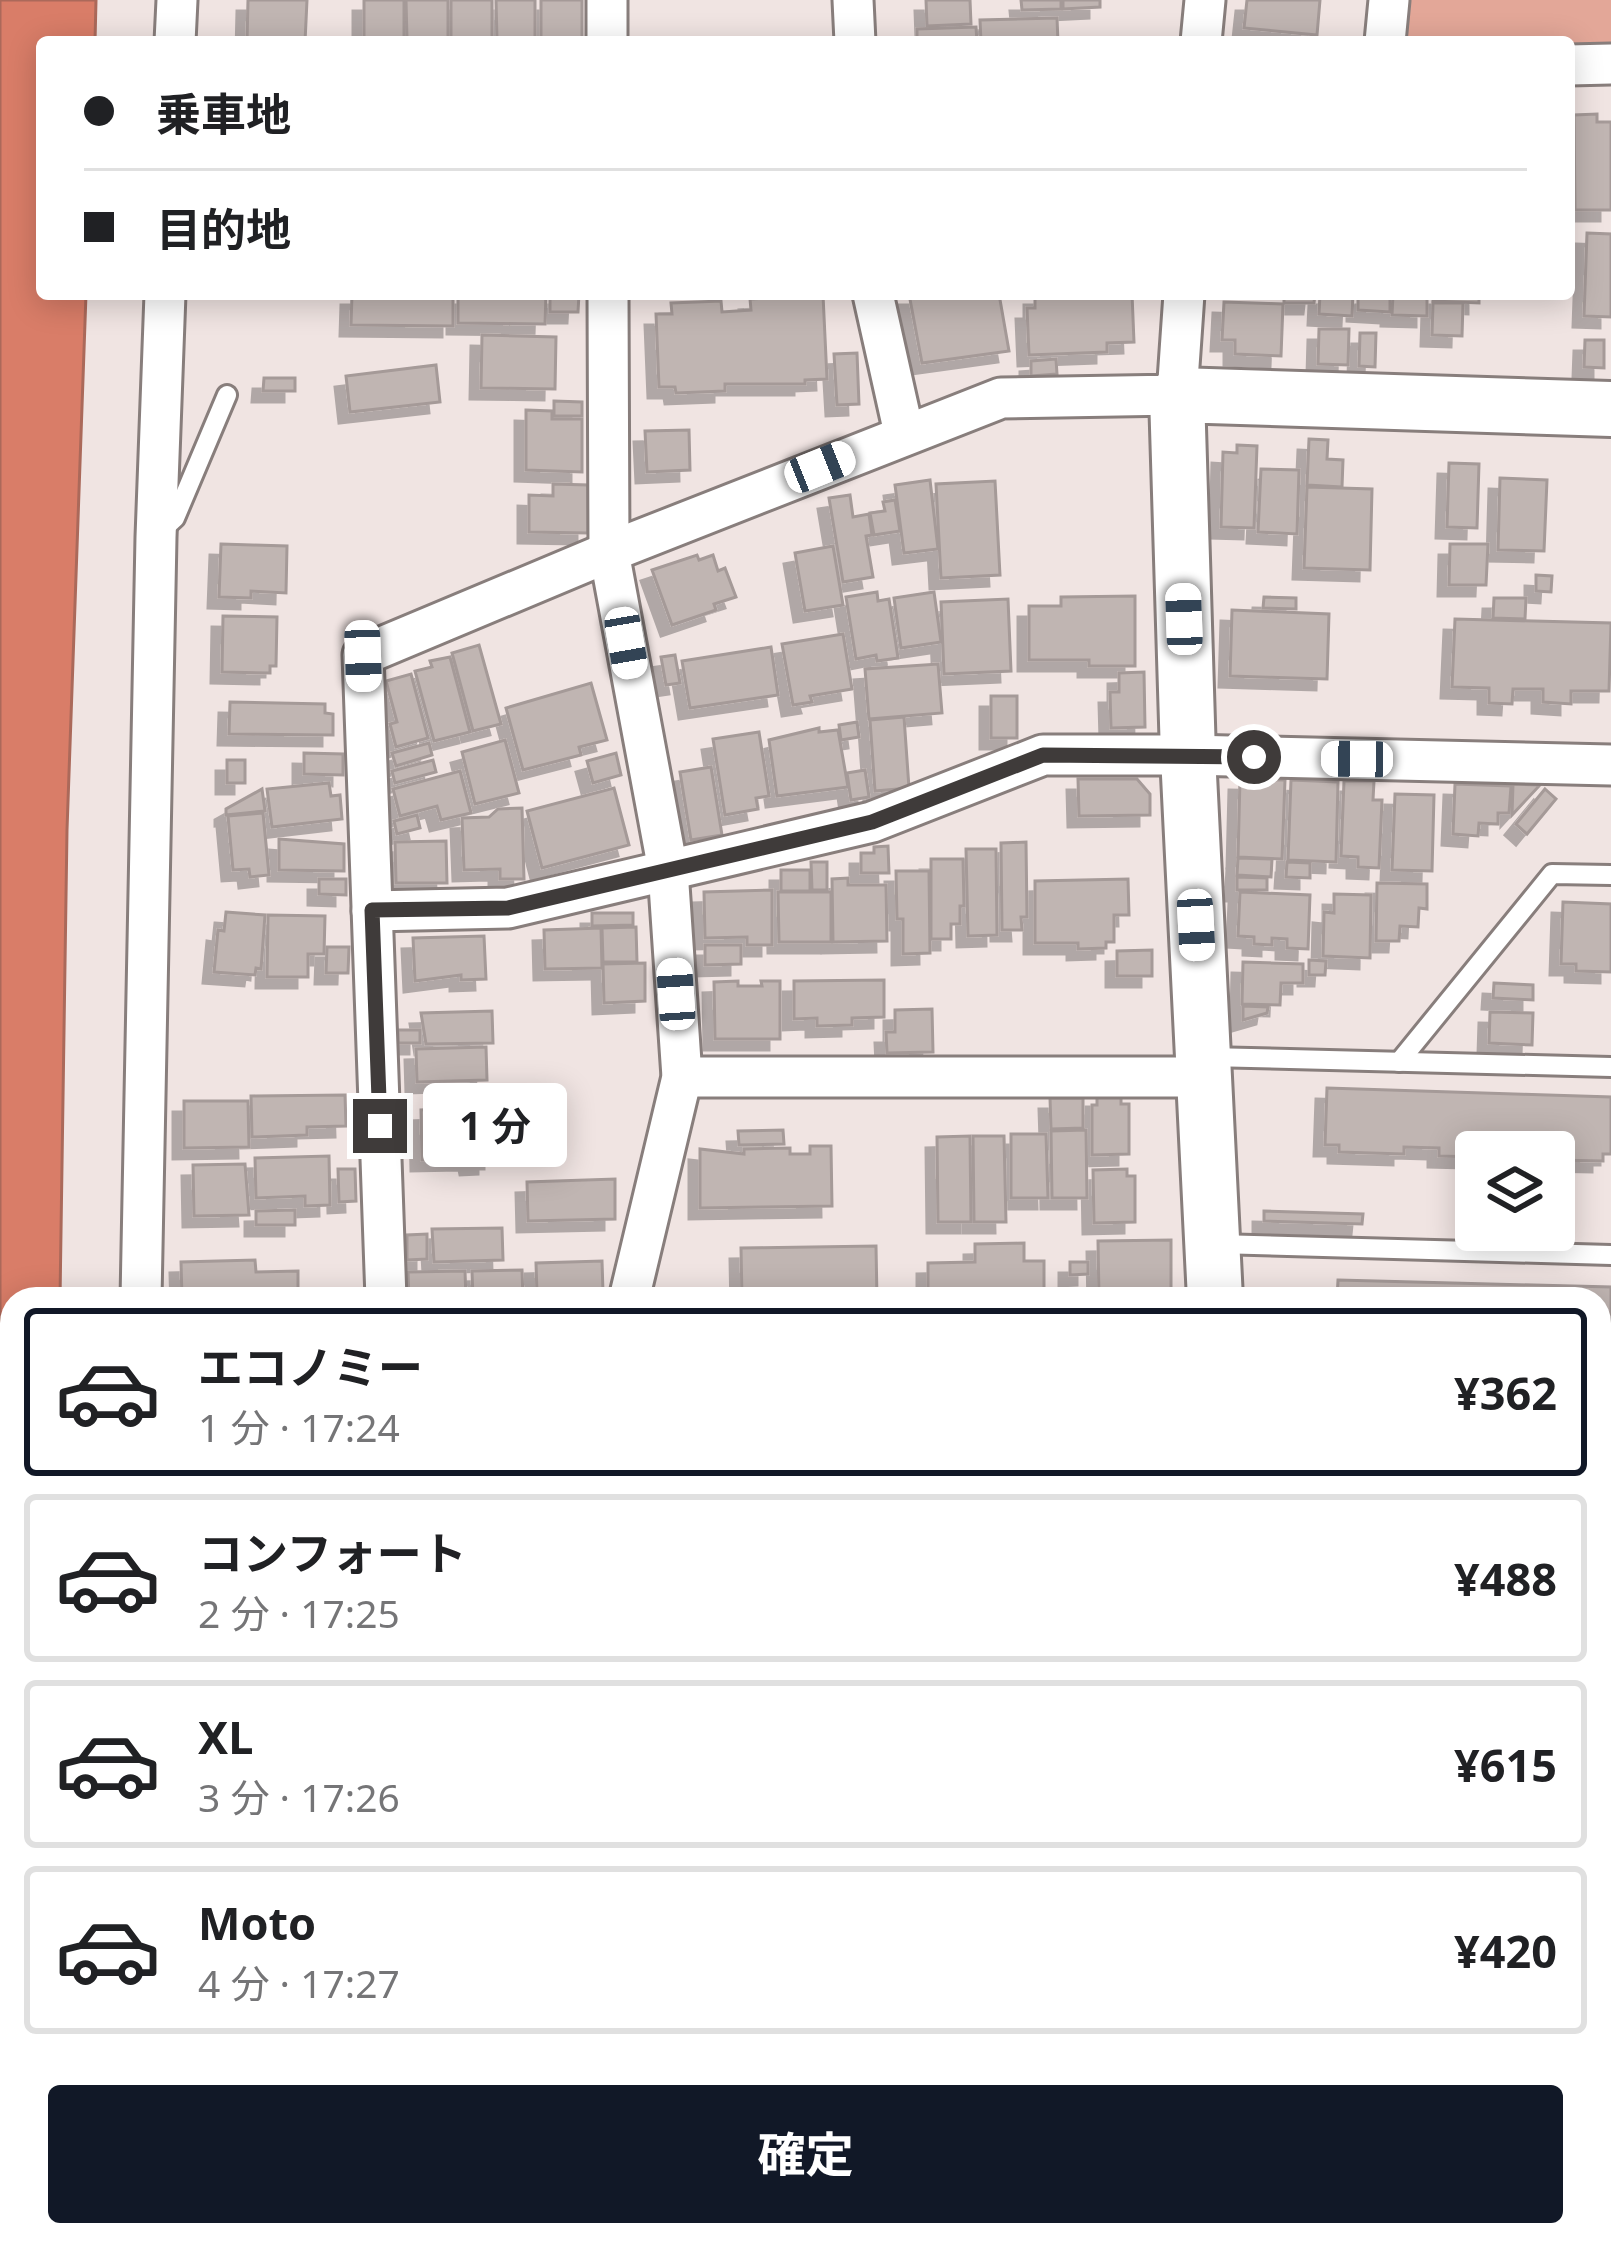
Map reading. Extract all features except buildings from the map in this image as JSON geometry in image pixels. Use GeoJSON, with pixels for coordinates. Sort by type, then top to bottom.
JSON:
{"type":"FeatureCollection","features":[{"type":"Feature","properties":{"kind":"street"},"geometry":{"type":"LineString","coordinates":[[176,36],[177,0]]}},
{"type":"Feature","properties":{"kind":"street"},"geometry":{"type":"LineString","coordinates":[[607,0],[607,36]]}},
{"type":"Feature","properties":{"kind":"street"},"geometry":{"type":"LineString","coordinates":[[853,0],[855,36]]}},
{"type":"Feature","properties":{"kind":"street"},"geometry":{"type":"LineString","coordinates":[[1202,36],[1205,0]]}},
{"type":"Feature","properties":{"kind":"street"},"geometry":{"type":"LineString","coordinates":[[1386,36],[1389,0]]}},
{"type":"Feature","properties":{"kind":"street"},"geometry":{"type":"LineString","coordinates":[[1575,65],[1611,64]]}},
{"type":"Feature","properties":{"kind":"street"},"geometry":{"type":"LineString","coordinates":[[141,1287],[165,300]]}},
{"type":"Feature","properties":{"kind":"street"},"geometry":{"type":"LineString","coordinates":[[608,300],[609,552],[668,871],[682,1077],[631,1287]]}},
{"type":"Feature","properties":{"kind":"street"},"geometry":{"type":"LineString","coordinates":[[874,300],[904,434]]}},
{"type":"Feature","properties":{"kind":"street"},"geometry":{"type":"LineString","coordinates":[[1184,300],[1177,395],[1188,755],[1214,1287]]}},
{"type":"Feature","properties":{"kind":"street"},"geometry":{"type":"LineString","coordinates":[[386,1287],[363,656],[609,552],[1000,398],[1177,395],[1611,409]]}},
{"type":"Feature","properties":{"kind":"street"},"geometry":{"type":"LineString","coordinates":[[372,910],[508,908],[872,822],[1043,755],[1611,765]]}},
{"type":"Feature","properties":{"kind":"street"},"geometry":{"type":"LineString","coordinates":[[682,1077],[1203,1067]]}},
{"type":"Feature","properties":{"kind":"lane"},"geometry":{"type":"LineString","coordinates":[[156,537],[175,518],[227,395]]}},
{"type":"Feature","properties":{"kind":"lane"},"geometry":{"type":"LineString","coordinates":[[1399,1062],[1552,874],[1611,875]]}},
{"type":"Feature","properties":{"kind":"lane"},"geometry":{"type":"LineString","coordinates":[[1203,1067],[1399,1062],[1611,1066]]}},
{"type":"Feature","properties":{"kind":"lane"},"geometry":{"type":"LineString","coordinates":[[1212,1244],[1611,1255]]}},
{"type":"Feature","properties":{"kind":"shaded area"},"geometry":{"type":"Polygon","coordinates":[[[0,0],[96,0],[95,36],[36,36],[36,300],[86,300],[67,830],[60,1287],[0,1287],[0,0]]]}},
{"type":"Feature","properties":{"kind":"shaded area"},"geometry":{"type":"Polygon","coordinates":[[[1403,0],[1611,0],[1611,45],[1575,44],[1575,36],[1405,36],[1401,30],[1403,0]]]}},
{"type":"Feature","properties":{"kind":"route"},"geometry":{"type":"LineString","coordinates":[[380,1126],[372,910],[508,908],[872,822],[1043,755],[1254,757]]}}]}
